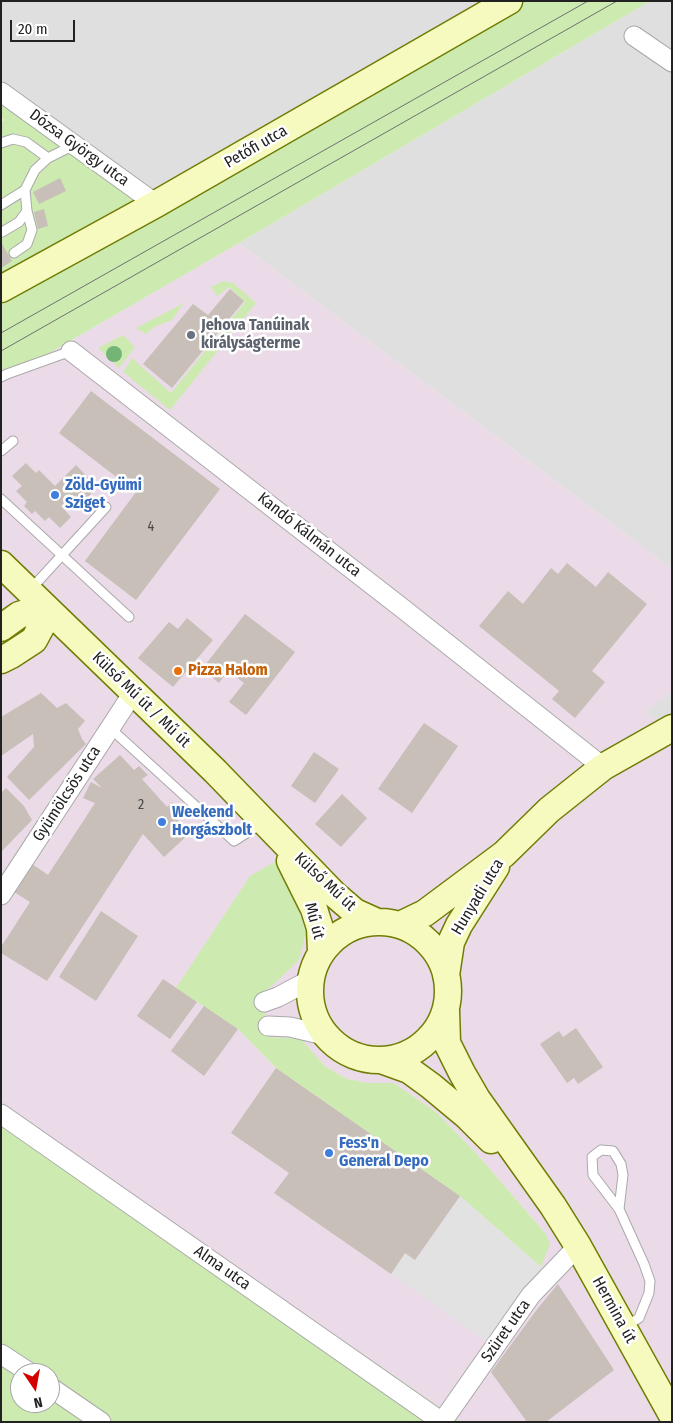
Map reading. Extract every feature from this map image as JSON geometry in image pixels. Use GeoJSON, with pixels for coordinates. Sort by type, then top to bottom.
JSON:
{"type":"FeatureCollection","features":[{"type":"Feature","properties":{"kind":"main road","name":"Petőfi utca"},"geometry":{"type":"LineString","coordinates":[[1,289],[156,204],[509,1]]}},
{"type":"Feature","properties":{"kind":"main road","name":"Külső Mű út / Mű út"},"geometry":{"type":"LineString","coordinates":[[1,564],[215,771],[271,830]]}},
{"type":"Feature","properties":{"kind":"main road"},"geometry":{"type":"LineString","coordinates":[[1,628],[37,599]]}},
{"type":"Feature","properties":{"kind":"main road"},"geometry":{"type":"LineString","coordinates":[[1,660],[34,640],[41,627],[37,599]]}},
{"type":"Feature","properties":{"kind":"main road"},"geometry":{"type":"LineString","coordinates":[[504,854],[549,810],[603,767],[672,728]]}},
{"type":"Feature","properties":{"kind":"main road","name":"Külső Mű út"},"geometry":{"type":"LineString","coordinates":[[271,830],[346,905],[355,912],[375,921]]}},
{"type":"Feature","properties":{"kind":"main road","name":"Mű út"},"geometry":{"type":"LineString","coordinates":[[271,830],[314,909],[320,928],[321,951]]}},
{"type":"Feature","properties":{"kind":"main road","name":"Hunyadi utca"},"geometry":{"type":"LineString","coordinates":[[400,925],[425,913],[504,854]]}},
{"type":"Feature","properties":{"kind":"main road","name":"Hunyadi utca"},"geometry":{"type":"LineString","coordinates":[[446,975],[451,942],[459,925],[504,854]]}},
{"type":"Feature","properties":{"kind":"main road"},"geometry":{"type":"LineString","coordinates":[[375,921],[400,925],[423,937],[435,950],[444,965],[446,975],[448,1043],[462,1073],[482,1106],[553,1206],[467,1116],[431,1086],[409,1070],[384,1061],[361,1059],[341,1050],[324,1035],[313,1016],[309,994],[310,980],[321,951],[338,934],[360,924],[375,921]]}},
{"type":"Feature","properties":{"kind":"main road"},"geometry":{"type":"LineString","coordinates":[[384,1061],[404,1056],[422,1046],[437,1030],[446,1011]]}},
{"type":"Feature","properties":{"kind":"main road","name":"Hermina út"},"geometry":{"type":"LineString","coordinates":[[553,1206],[578,1246],[672,1415]]}},
{"type":"Feature","properties":{"kind":"street"},"geometry":{"type":"LineString","coordinates":[[634,36],[672,62]]}},
{"type":"Feature","properties":{"kind":"street","name":"Dózsa György utca"},"geometry":{"type":"LineString","coordinates":[[1,92],[156,204]]}},
{"type":"Feature","properties":{"kind":"street","name":"Kandó Kálmán utca"},"geometry":{"type":"LineString","coordinates":[[71,351],[387,595],[603,767]]}},
{"type":"Feature","properties":{"kind":"street","name":"Gyümölcsös utca"},"geometry":{"type":"LineString","coordinates":[[1,895],[133,693]]}},
{"type":"Feature","properties":{"kind":"street"},"geometry":{"type":"LineString","coordinates":[[264,1002],[278,997],[310,980]]}},
{"type":"Feature","properties":{"kind":"street"},"geometry":{"type":"LineString","coordinates":[[268,1026],[290,1027],[324,1035]]}},
{"type":"Feature","properties":{"kind":"street","name":"Alma utca"},"geometry":{"type":"LineString","coordinates":[[1,1114],[442,1422]]}},
{"type":"Feature","properties":{"kind":"street","name":"Szüret utca"},"geometry":{"type":"LineString","coordinates":[[442,1422],[531,1295],[578,1246]]}},
{"type":"Feature","properties":{"kind":"street"},"geometry":{"type":"LineString","coordinates":[[1,1354],[15,1363]]}},
{"type":"Feature","properties":{"kind":"street"},"geometry":{"type":"LineString","coordinates":[[60,1394],[101,1422]]}},
{"type":"Feature","properties":{"kind":"lane"},"geometry":{"type":"LineString","coordinates":[[1,143],[13,140],[26,142],[48,158]]}},
{"type":"Feature","properties":{"kind":"lane"},"geometry":{"type":"LineString","coordinates":[[1,205],[25,190],[35,170],[48,158],[74,145]]}},
{"type":"Feature","properties":{"kind":"lane"},"geometry":{"type":"LineString","coordinates":[[14,253],[27,244],[32,230],[27,211],[25,190]]}},
{"type":"Feature","properties":{"kind":"lane"},"geometry":{"type":"LineString","coordinates":[[2,232],[19,222],[27,211]]}},
{"type":"Feature","properties":{"kind":"lane","name":"Kandó Kálmán utca"},"geometry":{"type":"LineString","coordinates":[[1,377],[71,351]]}},
{"type":"Feature","properties":{"kind":"lane"},"geometry":{"type":"LineString","coordinates":[[1,451],[13,441]]}},
{"type":"Feature","properties":{"kind":"lane"},"geometry":{"type":"LineString","coordinates":[[1,499],[129,617]]}},
{"type":"Feature","properties":{"kind":"lane"},"geometry":{"type":"LineString","coordinates":[[37,599],[62,555],[106,507]]}},
{"type":"Feature","properties":{"kind":"lane"},"geometry":{"type":"LineString","coordinates":[[110,728],[234,841],[271,830]]}},
{"type":"Feature","properties":{"kind":"lane"},"geometry":{"type":"LineString","coordinates":[[619,1209],[623,1176],[622,1164],[614,1152],[601,1150],[592,1157],[593,1175],[619,1209],[650,1281],[649,1293],[639,1318],[624,1328]]}},
{"type":"Feature","properties":{"kind":"shaded area"},"geometry":{"type":"Polygon","coordinates":[[[1,1],[526,1],[158,214],[1,101],[1,1]]]}},
{"type":"Feature","properties":{"kind":"shaded area"},"geometry":{"type":"Polygon","coordinates":[[[650,1],[672,1],[672,569],[239,243],[650,1]]]}},
{"type":"Feature","properties":{"kind":"shaded area"},"geometry":{"type":"Polygon","coordinates":[[[239,243],[672,569],[672,692],[644,712],[672,731],[672,1422],[461,1422],[1,1104],[1,381],[239,243]],[[272,986],[177,988],[238,1029],[276,1068],[460,1196],[541,1267],[546,1234],[476,1153],[436,1112],[394,1083],[368,1083],[347,1079],[325,1066],[301,1039],[269,1037],[268,1026],[259,994],[272,986]]]}},
{"type":"Feature","properties":{"kind":"shaded area"},"geometry":{"type":"Polygon","coordinates":[[[672,692],[672,731],[643,712],[672,692]]]}},
{"type":"Feature","properties":{"kind":"shaded area"},"geometry":{"type":"Polygon","coordinates":[[[460,1196],[541,1267],[486,1341],[391,1274],[405,1253],[416,1260],[460,1196]]]}},
{"type":"Feature","properties":{"kind":"green space"},"geometry":{"type":"Polygon","coordinates":[[[526,1],[650,1],[1,381],[1,122],[4,120],[1,118],[1,101],[158,214],[526,1]]]}},
{"type":"Feature","properties":{"kind":"green space"},"geometry":{"type":"Polygon","coordinates":[[[223,281],[233,283],[256,303],[170,410],[123,372],[132,358],[171,393],[245,302],[229,287],[217,296],[211,287],[223,281]]]}},
{"type":"Feature","properties":{"kind":"green space"},"geometry":{"type":"Polygon","coordinates":[[[184,303],[172,320],[154,327],[146,334],[136,328],[184,303]]]}},
{"type":"Feature","properties":{"kind":"green space"},"geometry":{"type":"Polygon","coordinates":[[[123,335],[135,347],[119,368],[98,348],[123,335]]]}},
{"type":"Feature","properties":{"kind":"green space"},"geometry":{"type":"Polygon","coordinates":[[[275,862],[288,885],[306,932],[299,960],[272,986],[259,994],[264,1002],[269,1037],[301,1039],[325,1066],[347,1079],[368,1083],[394,1083],[436,1112],[476,1153],[546,1234],[550,1244],[541,1267],[460,1196],[276,1068],[238,1029],[176,988],[250,876],[275,862]]]}},
{"type":"Feature","properties":{"kind":"green space"},"geometry":{"type":"Polygon","coordinates":[[[1,1104],[461,1422],[1,1422],[1,1104]]]}},
{"type":"Feature","properties":{"kind":"building"},"geometry":{"type":"Polygon","coordinates":[[[60,178],[66,191],[39,204],[33,192],[60,178]]]}},
{"type":"Feature","properties":{"kind":"building"},"geometry":{"type":"Polygon","coordinates":[[[44,209],[48,226],[38,229],[34,212],[44,209]]]}},
{"type":"Feature","properties":{"kind":"building"},"geometry":{"type":"Polygon","coordinates":[[[1,242],[12,261],[1,268],[1,242]]]}},
{"type":"Feature","properties":{"kind":"building","name":"Jehova Tanúinak királyságterme"},"geometry":{"type":"Polygon","coordinates":[[[230,289],[244,301],[172,388],[143,364],[193,304],[208,315],[230,289]]]}},
{"type":"Feature","properties":{"kind":"building"},"geometry":{"type":"Polygon","coordinates":[[[91,391],[220,489],[136,600],[85,561],[136,492],[59,433],[91,391]]]}},
{"type":"Feature","properties":{"kind":"building","name":"Zöld-Gyümi Sziget"},"geometry":{"type":"Polygon","coordinates":[[[26,463],[36,473],[39,470],[55,486],[76,465],[92,482],[86,487],[92,493],[79,506],[70,497],[61,506],[71,517],[60,528],[49,517],[45,521],[35,511],[32,514],[24,506],[27,502],[16,491],[22,486],[12,476],[26,463]]]}},
{"type":"Feature","properties":{"kind":"building"},"geometry":{"type":"Polygon","coordinates":[[[567,563],[596,587],[608,572],[647,604],[592,671],[605,682],[575,718],[552,699],[559,691],[479,626],[508,591],[523,604],[551,568],[558,574],[567,563]]]}},
{"type":"Feature","properties":{"kind":"building"},"geometry":{"type":"Polygon","coordinates":[[[245,614],[295,652],[246,715],[229,702],[244,683],[228,671],[219,683],[202,669],[245,614]]]}},
{"type":"Feature","properties":{"kind":"building"},"geometry":{"type":"Polygon","coordinates":[[[187,618],[213,640],[173,687],[138,658],[169,622],[178,629],[187,618]]]}},
{"type":"Feature","properties":{"kind":"building"},"geometry":{"type":"Polygon","coordinates":[[[41,693],[57,708],[66,703],[85,721],[78,729],[86,744],[29,800],[7,777],[34,747],[33,734],[1,756],[1,717],[41,693]]]}},
{"type":"Feature","properties":{"kind":"building"},"geometry":{"type":"Polygon","coordinates":[[[424,723],[458,746],[412,813],[378,789],[424,723]]]}},
{"type":"Feature","properties":{"kind":"building"},"geometry":{"type":"Polygon","coordinates":[[[314,752],[339,769],[315,803],[291,786],[314,752]]]}},
{"type":"Feature","properties":{"kind":"building"},"geometry":{"type":"Polygon","coordinates":[[[120,755],[134,770],[139,766],[148,775],[142,779],[167,807],[172,802],[181,812],[175,817],[190,833],[164,857],[143,834],[47,981],[1,953],[1,947],[30,902],[14,892],[32,864],[48,875],[95,803],[83,798],[91,782],[102,788],[93,779],[120,755]]]}},
{"type":"Feature","properties":{"kind":"building"},"geometry":{"type":"Polygon","coordinates":[[[6,788],[24,806],[32,820],[1,852],[1,793],[6,788]]]}},
{"type":"Feature","properties":{"kind":"building"},"geometry":{"type":"Polygon","coordinates":[[[342,794],[367,818],[341,847],[315,824],[342,794]]]}},
{"type":"Feature","properties":{"kind":"building"},"geometry":{"type":"Polygon","coordinates":[[[101,911],[138,936],[96,1001],[59,977],[101,911]]]}},
{"type":"Feature","properties":{"kind":"building"},"geometry":{"type":"Polygon","coordinates":[[[163,979],[197,1002],[170,1039],[137,1016],[163,979]]]}},
{"type":"Feature","properties":{"kind":"building"},"geometry":{"type":"Polygon","coordinates":[[[204,1006],[238,1029],[204,1076],[171,1051],[204,1006]]]}},
{"type":"Feature","properties":{"kind":"building"},"geometry":{"type":"Polygon","coordinates":[[[576,1028],[603,1067],[578,1084],[574,1078],[567,1083],[540,1044],[559,1031],[563,1037],[576,1028]]]}},
{"type":"Feature","properties":{"kind":"building","name":"Fess'n General Depo"},"geometry":{"type":"Polygon","coordinates":[[[276,1068],[460,1196],[415,1260],[405,1253],[391,1274],[274,1193],[289,1173],[231,1133],[276,1068]]]}},
{"type":"Feature","properties":{"kind":"building"},"geometry":{"type":"Polygon","coordinates":[[[558,1284],[614,1370],[546,1422],[527,1422],[491,1372],[558,1284]]]}},
{"type":"Feature","properties":{"kind":"tram line"},"geometry":{"type":"LineString","coordinates":[[1,333],[588,1]]}},
{"type":"Feature","properties":{"kind":"tram line"},"geometry":{"type":"LineString","coordinates":[[1,351],[617,1]]}},
{"type":"Feature","properties":{"kind":"place","name":"Jehova Tanúinak királyságterme"},"geometry":{"type":"Point","coordinates":[191,335]}},
{"type":"Feature","properties":{"kind":"place","name":"Zöld-Gyümi Sziget"},"geometry":{"type":"Point","coordinates":[55,495]}},
{"type":"Feature","properties":{"kind":"place","name":"Pizza Halom"},"geometry":{"type":"Point","coordinates":[178,671]}},
{"type":"Feature","properties":{"kind":"place","name":"Weekend Horgászbolt"},"geometry":{"type":"Point","coordinates":[162,822]}},
{"type":"Feature","properties":{"kind":"place","name":"Fess'n General Depo"},"geometry":{"type":"Point","coordinates":[329,1153]}}]}
